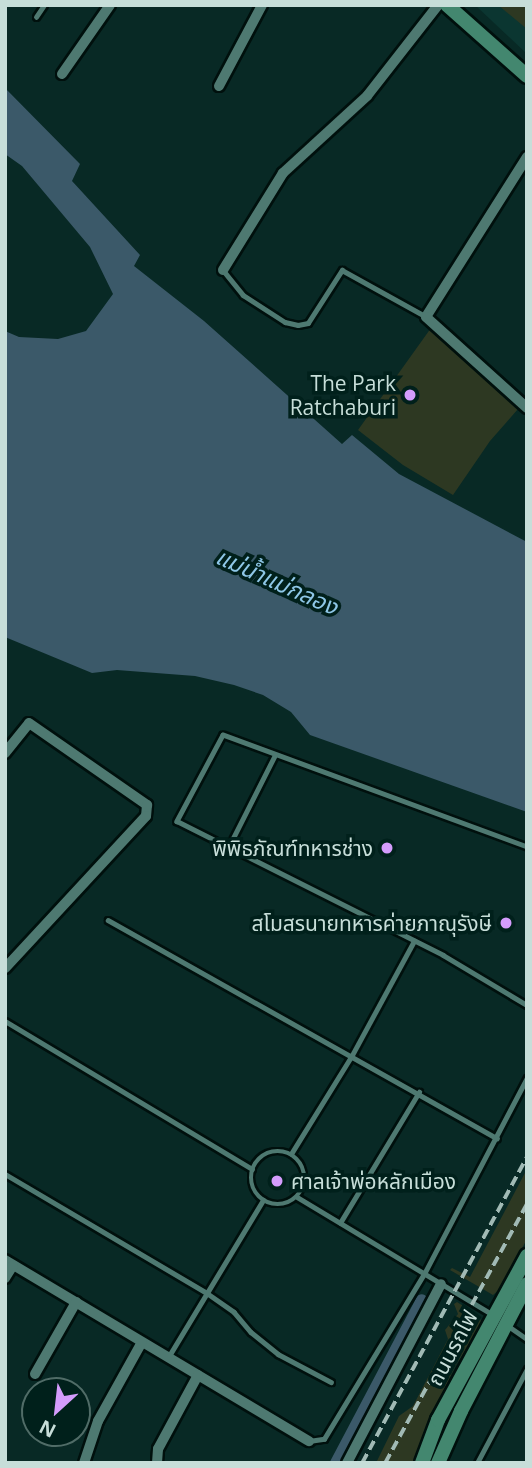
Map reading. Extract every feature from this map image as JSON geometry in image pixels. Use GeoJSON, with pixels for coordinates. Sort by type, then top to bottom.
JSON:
{"type":"FeatureCollection","features":[{"type":"Feature","properties":{"kind":"main road"},"geometry":{"type":"LineString","coordinates":[[447,5],[527,76]]}},
{"type":"Feature","properties":{"kind":"main road","name":"ถนนรถไฟ"},"geometry":{"type":"LineString","coordinates":[[438,1463],[527,1256]]}},
{"type":"Feature","properties":{"kind":"main road","name":"ถนนรถไฟ"},"geometry":{"type":"LineString","coordinates":[[422,1463],[438,1420],[499,1320],[527,1284]]}},
{"type":"Feature","properties":{"kind":"street"},"geometry":{"type":"LineString","coordinates":[[62,74],[110,5]]}},
{"type":"Feature","properties":{"kind":"street"},"geometry":{"type":"LineString","coordinates":[[219,86],[262,5]]}},
{"type":"Feature","properties":{"kind":"street"},"geometry":{"type":"LineString","coordinates":[[223,270],[283,173],[366,96],[438,5]]}},
{"type":"Feature","properties":{"kind":"street"},"geometry":{"type":"LineString","coordinates":[[526,407],[426,317],[527,157]]}},
{"type":"Feature","properties":{"kind":"street"},"geometry":{"type":"LineString","coordinates":[[5,753],[29,723],[147,805],[146,816],[5,968]]}},
{"type":"Feature","properties":{"kind":"street"},"geometry":{"type":"LineString","coordinates":[[5,1278],[9,1262],[309,1441]]}},
{"type":"Feature","properties":{"kind":"street"},"geometry":{"type":"LineString","coordinates":[[347,1463],[441,1284]]}},
{"type":"Feature","properties":{"kind":"street"},"geometry":{"type":"LineString","coordinates":[[35,1374],[76,1302]]}},
{"type":"Feature","properties":{"kind":"street"},"geometry":{"type":"LineString","coordinates":[[84,1463],[98,1421],[142,1342]]}},
{"type":"Feature","properties":{"kind":"street"},"geometry":{"type":"LineString","coordinates":[[157,1463],[158,1449],[198,1375]]}},
{"type":"Feature","properties":{"kind":"lane"},"geometry":{"type":"LineString","coordinates":[[36,18],[44,5]]}},
{"type":"Feature","properties":{"kind":"lane"},"geometry":{"type":"LineString","coordinates":[[223,270],[243,295],[285,322],[298,326],[308,323],[342,270],[426,317]]}},
{"type":"Feature","properties":{"kind":"lane"},"geometry":{"type":"LineString","coordinates":[[527,847],[223,735],[177,821],[414,940],[527,1005]]}},
{"type":"Feature","properties":{"kind":"lane"},"geometry":{"type":"LineString","coordinates":[[228,848],[275,755]]}},
{"type":"Feature","properties":{"kind":"lane"},"geometry":{"type":"LineString","coordinates":[[108,920],[497,1138]]}},
{"type":"Feature","properties":{"kind":"lane"},"geometry":{"type":"LineString","coordinates":[[291,1154],[351,1057],[414,940]]}},
{"type":"Feature","properties":{"kind":"lane"},"geometry":{"type":"LineString","coordinates":[[5,1021],[252,1169]]}},
{"type":"Feature","properties":{"kind":"lane"},"geometry":{"type":"LineString","coordinates":[[309,1441],[324,1439],[424,1274],[527,1078]]}},
{"type":"Feature","properties":{"kind":"lane"},"geometry":{"type":"LineString","coordinates":[[340,1223],[419,1093]]}},
{"type":"Feature","properties":{"kind":"lane"},"geometry":{"type":"LineString","coordinates":[[272,1151],[291,1154],[305,1171],[303,1190],[297,1197],[280,1205],[263,1200],[252,1185],[252,1169],[256,1161],[272,1151]]}},
{"type":"Feature","properties":{"kind":"lane"},"geometry":{"type":"LineString","coordinates":[[5,1174],[207,1293],[234,1312],[251,1332],[278,1354],[331,1382]]}},
{"type":"Feature","properties":{"kind":"lane"},"geometry":{"type":"LineString","coordinates":[[297,1197],[527,1339]]}},
{"type":"Feature","properties":{"kind":"lane"},"geometry":{"type":"LineString","coordinates":[[169,1357],[263,1200]]}},
{"type":"Feature","properties":{"kind":"lane"},"geometry":{"type":"LineString","coordinates":[[477,1463],[527,1369]]}},
{"type":"Feature","properties":{"kind":"shaded area"},"geometry":{"type":"Polygon","coordinates":[[[475,5],[527,5],[527,54],[475,5]]]}},
{"type":"Feature","properties":{"kind":"shaded area"},"geometry":{"type":"Polygon","coordinates":[[[498,5],[527,5],[527,29],[498,5]]]}},
{"type":"Feature","properties":{"kind":"shaded area"},"geometry":{"type":"Polygon","coordinates":[[[431,328],[518,409],[490,441],[453,495],[403,465],[358,430],[431,328]]]}},
{"type":"Feature","properties":{"kind":"shaded area"},"geometry":{"type":"Polygon","coordinates":[[[527,1169],[527,1239],[500,1289],[493,1295],[450,1270],[452,1268],[470,1277],[527,1169]]]}},
{"type":"Feature","properties":{"kind":"shaded area"},"geometry":{"type":"Polygon","coordinates":[[[457,1302],[479,1316],[482,1324],[456,1365],[432,1415],[414,1463],[376,1463],[399,1416],[413,1406],[448,1339],[445,1330],[458,1314],[454,1304],[457,1302]]]}},
{"type":"Feature","properties":{"kind":"water","name":"แม่น้ำแม่กลอง"},"geometry":{"type":"Polygon","coordinates":[[[5,88],[80,164],[72,181],[140,255],[134,266],[204,321],[342,444],[352,435],[399,474],[527,542],[527,812],[310,735],[291,712],[263,695],[234,685],[195,676],[117,670],[92,673],[5,637],[5,331],[19,337],[58,339],[86,331],[113,294],[90,247],[22,166],[5,154],[5,88]]]}},
{"type":"Feature","properties":{"kind":"waterway"},"geometry":{"type":"LineString","coordinates":[[336,1463],[422,1300]]}},
{"type":"Feature","properties":{"kind":"railway"},"geometry":{"type":"LineString","coordinates":[[362,1463],[527,1156]]}},
{"type":"Feature","properties":{"kind":"railway"},"geometry":{"type":"LineString","coordinates":[[385,1463],[527,1204]]}},
{"type":"Feature","properties":{"kind":"place","name":"The Park Ratchaburi"},"geometry":{"type":"Point","coordinates":[410,395]}},
{"type":"Feature","properties":{"kind":"place","name":"พิพิธภัณฑ์ทหารช่าง"},"geometry":{"type":"Point","coordinates":[387,848]}},
{"type":"Feature","properties":{"kind":"place","name":"สโมสรนายทหารค่ายภาณุรังษี"},"geometry":{"type":"Point","coordinates":[506,923]}},
{"type":"Feature","properties":{"kind":"place","name":"ศาลเจ้าพ่อหลักเมือง"},"geometry":{"type":"Point","coordinates":[277,1181]}}]}
